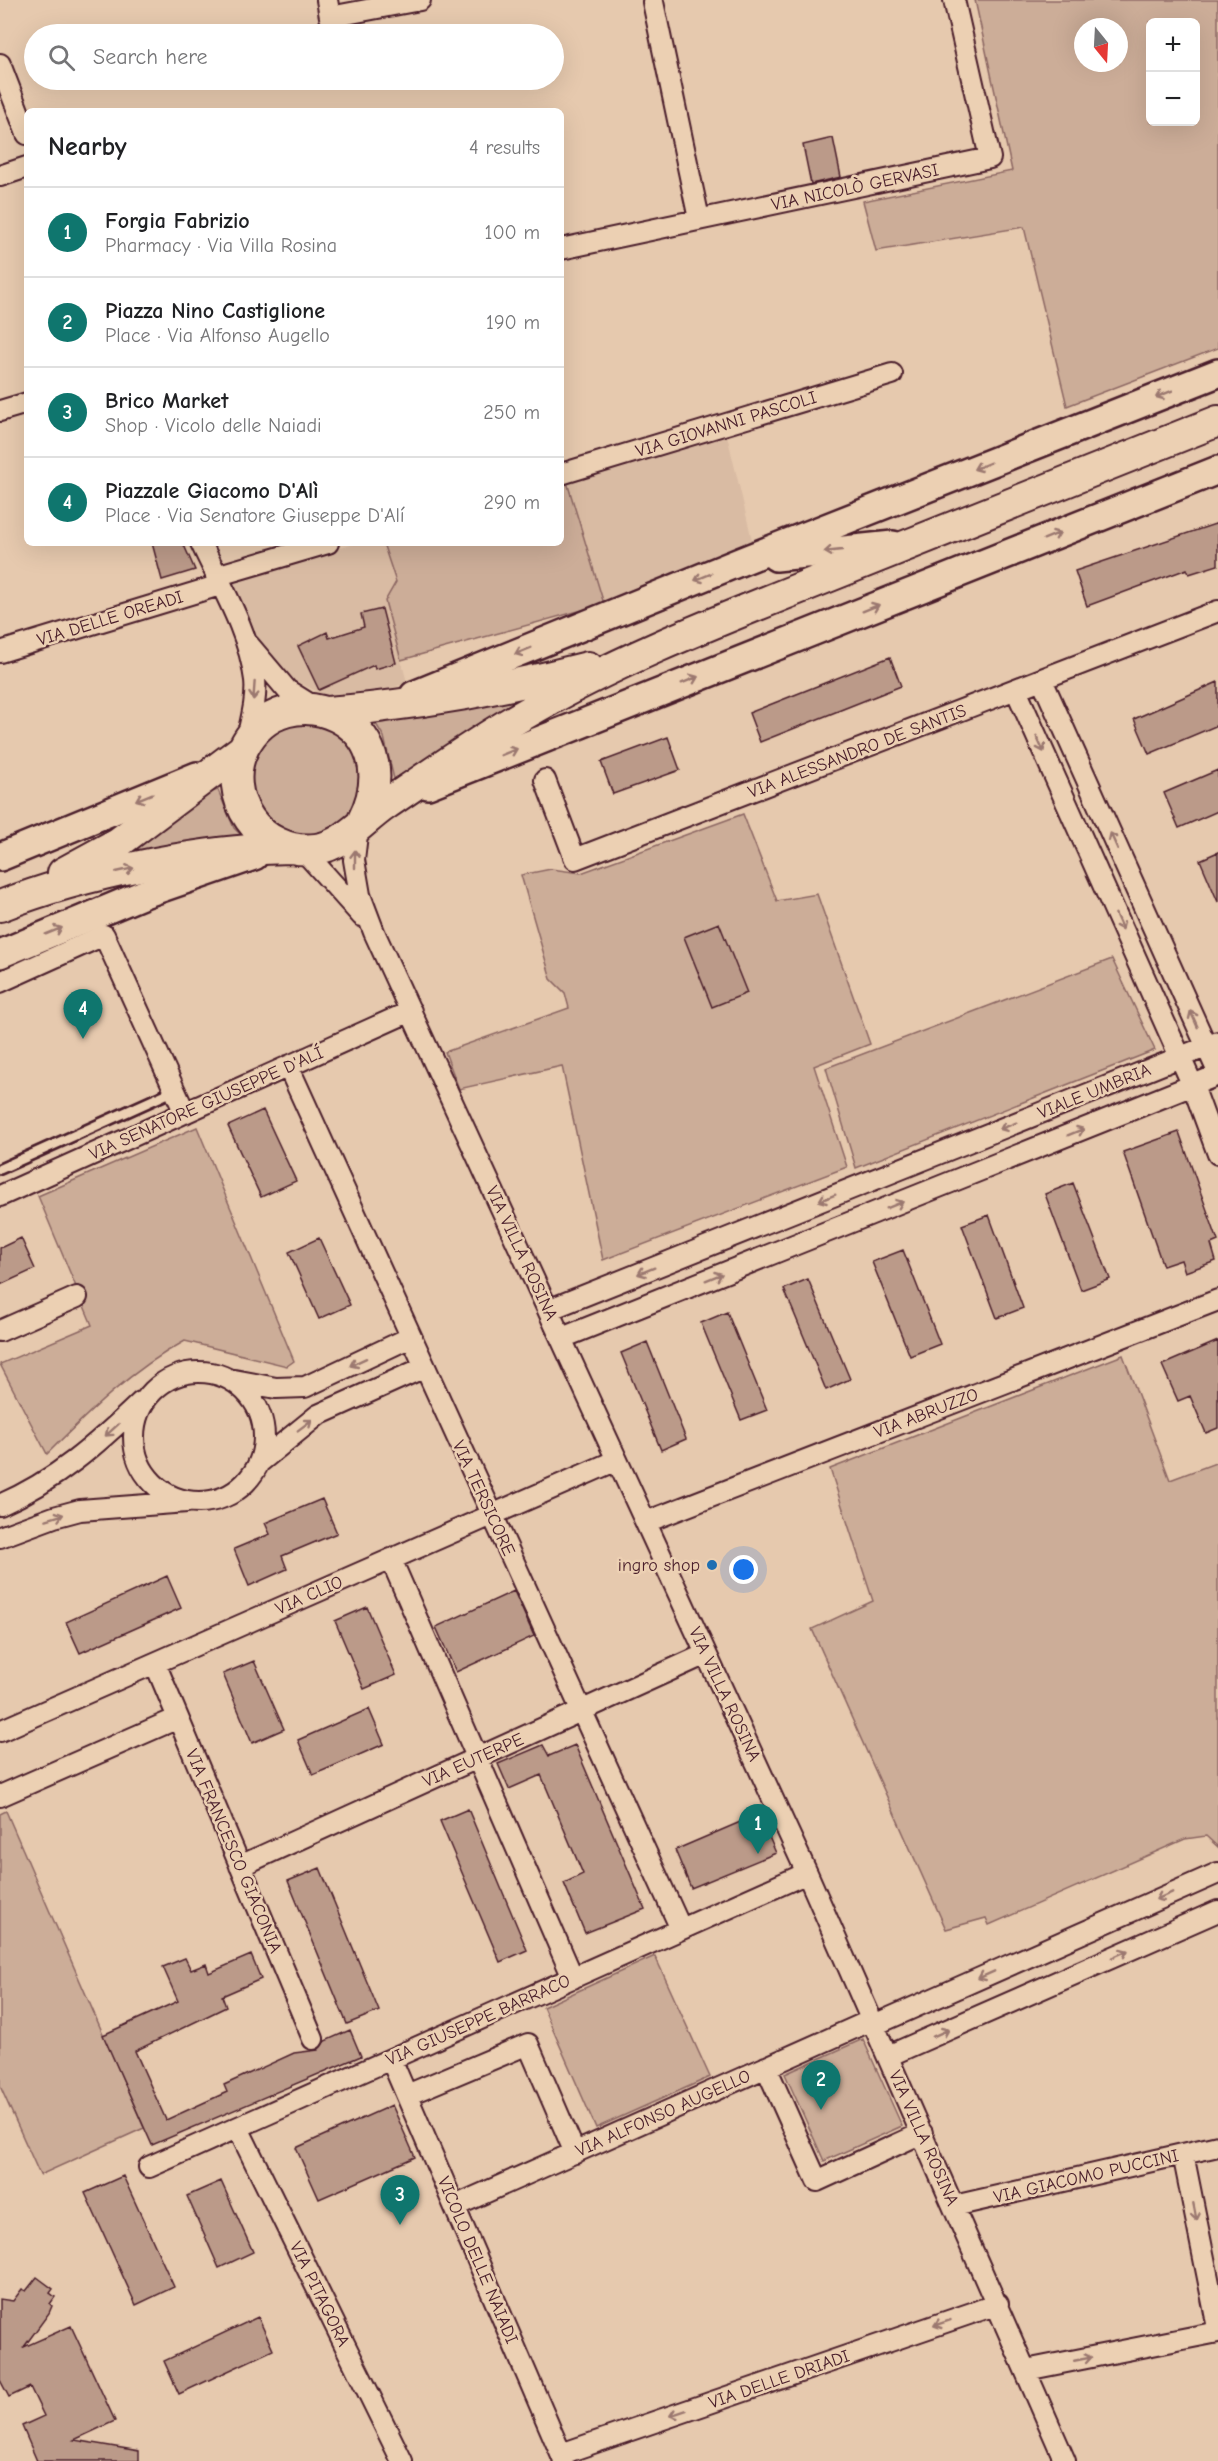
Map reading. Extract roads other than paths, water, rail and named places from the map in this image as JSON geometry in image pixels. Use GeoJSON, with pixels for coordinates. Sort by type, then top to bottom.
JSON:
{"type":"FeatureCollection","features":[{"type":"Feature","properties":{"kind":"main road"},"geometry":{"type":"LineString","coordinates":[[4,904],[104,874],[158,863],[329,845],[524,714],[640,652],[1218,421]]}},
{"type":"Feature","properties":{"kind":"main road"},"geometry":{"type":"LineString","coordinates":[[4,904],[118,843],[245,746],[270,719],[303,709],[323,711],[388,706],[531,682],[640,652]]}},
{"type":"Feature","properties":{"kind":"main road"},"geometry":{"type":"LineString","coordinates":[[323,711],[347,722],[363,737],[373,757],[376,778],[373,800],[361,823]]}},
{"type":"Feature","properties":{"kind":"main road"},"geometry":{"type":"LineString","coordinates":[[245,746],[236,781],[244,812],[266,836],[291,849]]}},
{"type":"Feature","properties":{"kind":"street"},"geometry":{"type":"LineString","coordinates":[[327,0],[330,17],[420,0]]}},
{"type":"Feature","properties":{"kind":"street","name":"VIA NICOLÒ GERVASI"},"geometry":{"type":"LineString","coordinates":[[564,248],[990,158],[954,0]]}},
{"type":"Feature","properties":{"kind":"street"},"geometry":{"type":"LineString","coordinates":[[653,2],[699,219]]}},
{"type":"Feature","properties":{"kind":"street"},"geometry":{"type":"LineString","coordinates":[[0,64],[24,126]]}},
{"type":"Feature","properties":{"kind":"street"},"geometry":{"type":"LineString","coordinates":[[0,176],[24,168]]}},
{"type":"Feature","properties":{"kind":"street"},"geometry":{"type":"LineString","coordinates":[[388,706],[742,561],[1218,373]]}},
{"type":"Feature","properties":{"kind":"street","name":"VIA GIOVANNI PASCOLI"},"geometry":{"type":"LineString","coordinates":[[564,473],[892,374]]}},
{"type":"Feature","properties":{"kind":"street"},"geometry":{"type":"LineString","coordinates":[[0,411],[24,404]]}},
{"type":"Feature","properties":{"kind":"street"},"geometry":{"type":"LineString","coordinates":[[396,798],[1218,470]]}},
{"type":"Feature","properties":{"kind":"street"},"geometry":{"type":"LineString","coordinates":[[742,561],[912,543]]}},
{"type":"Feature","properties":{"kind":"street"},"geometry":{"type":"LineString","coordinates":[[202,546],[245,640],[255,681],[253,715],[245,746]]}},
{"type":"Feature","properties":{"kind":"street"},"geometry":{"type":"LineString","coordinates":[[218,580],[319,546]]}},
{"type":"Feature","properties":{"kind":"street","name":"VIA DELLE OREADI"},"geometry":{"type":"LineString","coordinates":[[0,652],[218,580]]}},
{"type":"Feature","properties":{"kind":"street","name":"VIA ALESSANDRO DE SANTIS"},"geometry":{"type":"LineString","coordinates":[[545,780],[575,859],[1218,611]]}},
{"type":"Feature","properties":{"kind":"street"},"geometry":{"type":"LineString","coordinates":[[245,640],[287,690],[323,711]]}},
{"type":"Feature","properties":{"kind":"street"},"geometry":{"type":"LineString","coordinates":[[1042,680],[1126,866],[1212,1044],[1218,1074]]}},
{"type":"Feature","properties":{"kind":"street"},"geometry":{"type":"LineString","coordinates":[[1016,690],[1193,1086],[1218,1154]]}},
{"type":"Feature","properties":{"kind":"street"},"geometry":{"type":"LineString","coordinates":[[0,857],[218,768]]}},
{"type":"Feature","properties":{"kind":"street","name":"VIA VILLA ROSINA"},"geometry":{"type":"LineString","coordinates":[[361,823],[354,860],[360,895],[375,933],[807,1873],[1065,2461]]}},
{"type":"Feature","properties":{"kind":"street"},"geometry":{"type":"LineString","coordinates":[[0,954],[144,894],[291,849]]}},
{"type":"Feature","properties":{"kind":"street","name":"VIA VILLA ROSINA"},"geometry":{"type":"LineString","coordinates":[[291,849],[342,891],[375,933]]}},
{"type":"Feature","properties":{"kind":"street"},"geometry":{"type":"LineString","coordinates":[[1100,878],[1126,866]]}},
{"type":"Feature","properties":{"kind":"street"},"geometry":{"type":"LineString","coordinates":[[0,982],[104,935],[185,1113]]}},
{"type":"Feature","properties":{"kind":"street","name":"VIA SENATORE GIUSEPPE D'ALÍ"},"geometry":{"type":"LineString","coordinates":[[0,1196],[411,1011]]}},
{"type":"Feature","properties":{"kind":"street","name":"VIALE UMBRIA"},"geometry":{"type":"LineString","coordinates":[[549,1310],[1212,1044]]}},
{"type":"Feature","properties":{"kind":"street","name":"VIA TERSICORE"},"geometry":{"type":"LineString","coordinates":[[288,1066],[681,1929]]}},
{"type":"Feature","properties":{"kind":"street","name":"VIALE UMBRIA"},"geometry":{"type":"LineString","coordinates":[[562,1338],[1218,1074]]}},
{"type":"Feature","properties":{"kind":"street"},"geometry":{"type":"LineString","coordinates":[[970,1141],[982,1170]]}},
{"type":"Feature","properties":{"kind":"street"},"geometry":{"type":"LineString","coordinates":[[782,1216],[794,1245]]}},
{"type":"Feature","properties":{"kind":"street"},"geometry":{"type":"LineString","coordinates":[[614,1283],[626,1312]]}},
{"type":"Feature","properties":{"kind":"street"},"geometry":{"type":"LineString","coordinates":[[0,1331],[77,1297]]}},
{"type":"Feature","properties":{"kind":"street","name":"VIA ABRUZZO"},"geometry":{"type":"LineString","coordinates":[[646,1522],[1214,1300]]}},
{"type":"Feature","properties":{"kind":"street"},"geometry":{"type":"LineString","coordinates":[[0,1505],[35,1489],[63,1471],[154,1389],[171,1378],[192,1372],[213,1373],[233,1380],[276,1388],[305,1386],[411,1338]]}},
{"type":"Feature","properties":{"kind":"street"},"geometry":{"type":"LineString","coordinates":[[260,1462],[318,1415],[425,1367]]}},
{"type":"Feature","properties":{"kind":"street"},"geometry":{"type":"LineString","coordinates":[[0,1537],[54,1516],[80,1510],[213,1500],[232,1493],[249,1480],[260,1462],[265,1439],[262,1416],[250,1395],[233,1380]]}},
{"type":"Feature","properties":{"kind":"street"},"geometry":{"type":"LineString","coordinates":[[154,1389],[142,1406],[135,1426],[135,1447],[141,1467],[154,1484],[171,1496],[192,1502]]}},
{"type":"Feature","properties":{"kind":"street","name":"VIA CLIO"},"geometry":{"type":"LineString","coordinates":[[0,1731],[617,1460]]}},
{"type":"Feature","properties":{"kind":"street"},"geometry":{"type":"LineString","coordinates":[[391,1559],[573,1978]]}},
{"type":"Feature","properties":{"kind":"street","name":"VIA EUTERPE"},"geometry":{"type":"LineString","coordinates":[[240,1866],[706,1654]]}},
{"type":"Feature","properties":{"kind":"street","name":"VIA FRANCESCO GIACONIA"},"geometry":{"type":"LineString","coordinates":[[155,1663],[313,2039]]}},
{"type":"Feature","properties":{"kind":"street"},"geometry":{"type":"LineString","coordinates":[[0,1796],[178,1718]]}},
{"type":"Feature","properties":{"kind":"street","name":"VIA GIUSEPPE BARRACO"},"geometry":{"type":"LineString","coordinates":[[149,2167],[807,1873]]}},
{"type":"Feature","properties":{"kind":"street","name":"VIA ALFONSO AUGELLO"},"geometry":{"type":"LineString","coordinates":[[454,2206],[766,2067],[1218,1873]]}},
{"type":"Feature","properties":{"kind":"street"},"geometry":{"type":"LineString","coordinates":[[888,2056],[1218,1911]]}},
{"type":"Feature","properties":{"kind":"street"},"geometry":{"type":"LineString","coordinates":[[407,2095],[528,2044],[575,2153]]}},
{"type":"Feature","properties":{"kind":"street","name":"VICOLO DELLE NAIADI"},"geometry":{"type":"LineString","coordinates":[[391,2059],[562,2457]]}},
{"type":"Feature","properties":{"kind":"street"},"geometry":{"type":"LineString","coordinates":[[766,2067],[817,2181],[922,2133]]}},
{"type":"Feature","properties":{"kind":"street","name":"VIA PITAGORA"},"geometry":{"type":"LineString","coordinates":[[238,2128],[402,2461]]}},
{"type":"Feature","properties":{"kind":"street","name":"VIA GIACOMO PUCCINI"},"geometry":{"type":"LineString","coordinates":[[954,2206],[1218,2146]]}},
{"type":"Feature","properties":{"kind":"street"},"geometry":{"type":"LineString","coordinates":[[1026,2370],[1218,2330],[1183,2154]]}},
{"type":"Feature","properties":{"kind":"street","name":"VIA DELLE DRIADI"},"geometry":{"type":"LineString","coordinates":[[562,2457],[998,2304]]}},
{"type":"Feature","properties":{"kind":"lane"},"geometry":{"type":"LineString","coordinates":[[0,1169],[175,1090]]}},
{"type":"Feature","properties":{"kind":"place","name":"Piazzale Giacomo D'Alì"},"geometry":{"type":"Point","coordinates":[83,1039]}},
{"type":"Feature","properties":{"kind":"place","name":"ingro shop"},"geometry":{"type":"Point","coordinates":[712,1565]}},
{"type":"Feature","properties":{"kind":"place","name":"Forgia Fabrizio"},"geometry":{"type":"Point","coordinates":[758,1854]}},
{"type":"Feature","properties":{"kind":"place","name":"Piazza Nino Castiglione"},"geometry":{"type":"Point","coordinates":[821,2110]}},
{"type":"Feature","properties":{"kind":"place","name":"Brico Market"},"geometry":{"type":"Point","coordinates":[400,2225]}}]}
